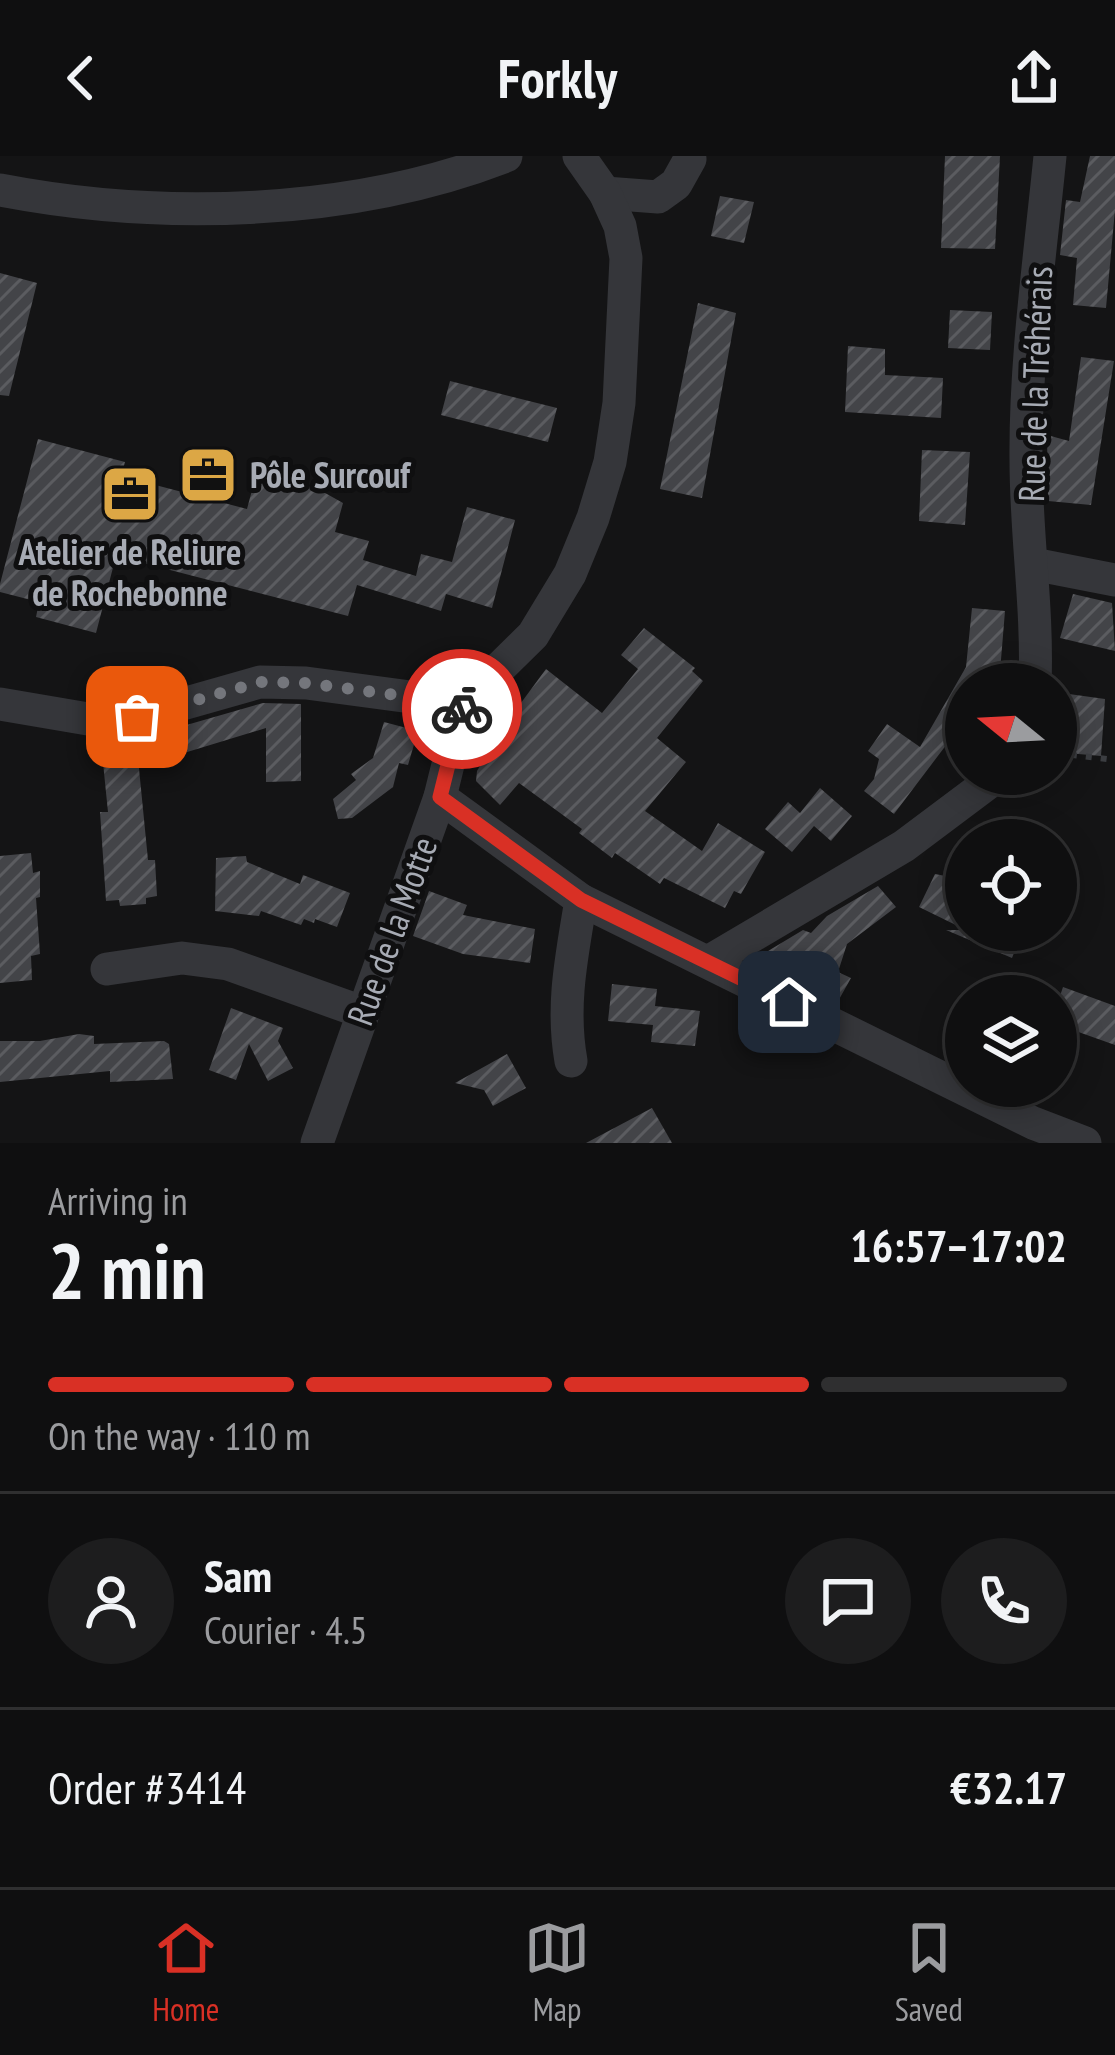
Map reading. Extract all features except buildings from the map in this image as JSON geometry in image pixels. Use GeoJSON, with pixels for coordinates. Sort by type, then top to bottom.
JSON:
{"type":"FeatureCollection","features":[{"type":"Feature","properties":{"kind":"street"},"geometry":{"type":"LineString","coordinates":[[0,190],[114,206],[269,206],[400,185],[506,156]]}},
{"type":"Feature","properties":{"kind":"street"},"geometry":{"type":"LineString","coordinates":[[0,704],[88,719],[137,717],[260,682],[306,683],[463,704],[533,635],[570,574],[610,462],[619,404],[626,258],[620,226],[605,193],[579,156]]}},
{"type":"Feature","properties":{"kind":"street","name":"Rue de la Tréhérais"},"geometry":{"type":"LineString","coordinates":[[1035,663],[1025,464],[1028,379],[1050,156]]}},
{"type":"Feature","properties":{"kind":"street"},"geometry":{"type":"LineString","coordinates":[[605,193],[658,197],[676,184],[690,159]]}},
{"type":"Feature","properties":{"kind":"street"},"geometry":{"type":"LineString","coordinates":[[1033,564],[1115,580]]}},
{"type":"Feature","properties":{"kind":"street","name":"Rue de la Motte"},"geometry":{"type":"LineString","coordinates":[[317,1143],[440,797],[463,704]]}},
{"type":"Feature","properties":{"kind":"street"},"geometry":{"type":"LineString","coordinates":[[708,962],[904,846],[972,795]]}},
{"type":"Feature","properties":{"kind":"street"},"geometry":{"type":"LineString","coordinates":[[440,797],[581,900],[1033,1123],[1085,1143]]}},
{"type":"Feature","properties":{"kind":"street"},"geometry":{"type":"LineString","coordinates":[[571,1061],[566,994],[581,900]]}},
{"type":"Feature","properties":{"kind":"street"},"geometry":{"type":"LineString","coordinates":[[107,969],[182,958],[228,964],[362,1012]]}},
{"type":"Feature","properties":{"kind":"path"},"geometry":{"type":"LineString","coordinates":[[1077,755],[1115,760]]}},
{"type":"Feature","properties":{"kind":"way so far"},"geometry":{"type":"LineString","coordinates":[[137,717],[260,682],[306,683],[463,704],[462,709]]}},
{"type":"Feature","properties":{"kind":"place","name":"Pôle Surcouf"},"geometry":{"type":"Point","coordinates":[208,475]}},
{"type":"Feature","properties":{"kind":"place","name":"Atelier de Reliure de Rochebonne"},"geometry":{"type":"Point","coordinates":[130,494]}},
{"type":"Feature","properties":{"kind":"route"},"geometry":{"type":"LineString","coordinates":[[462,709],[440,797],[581,900],[789,1002]]}}]}
